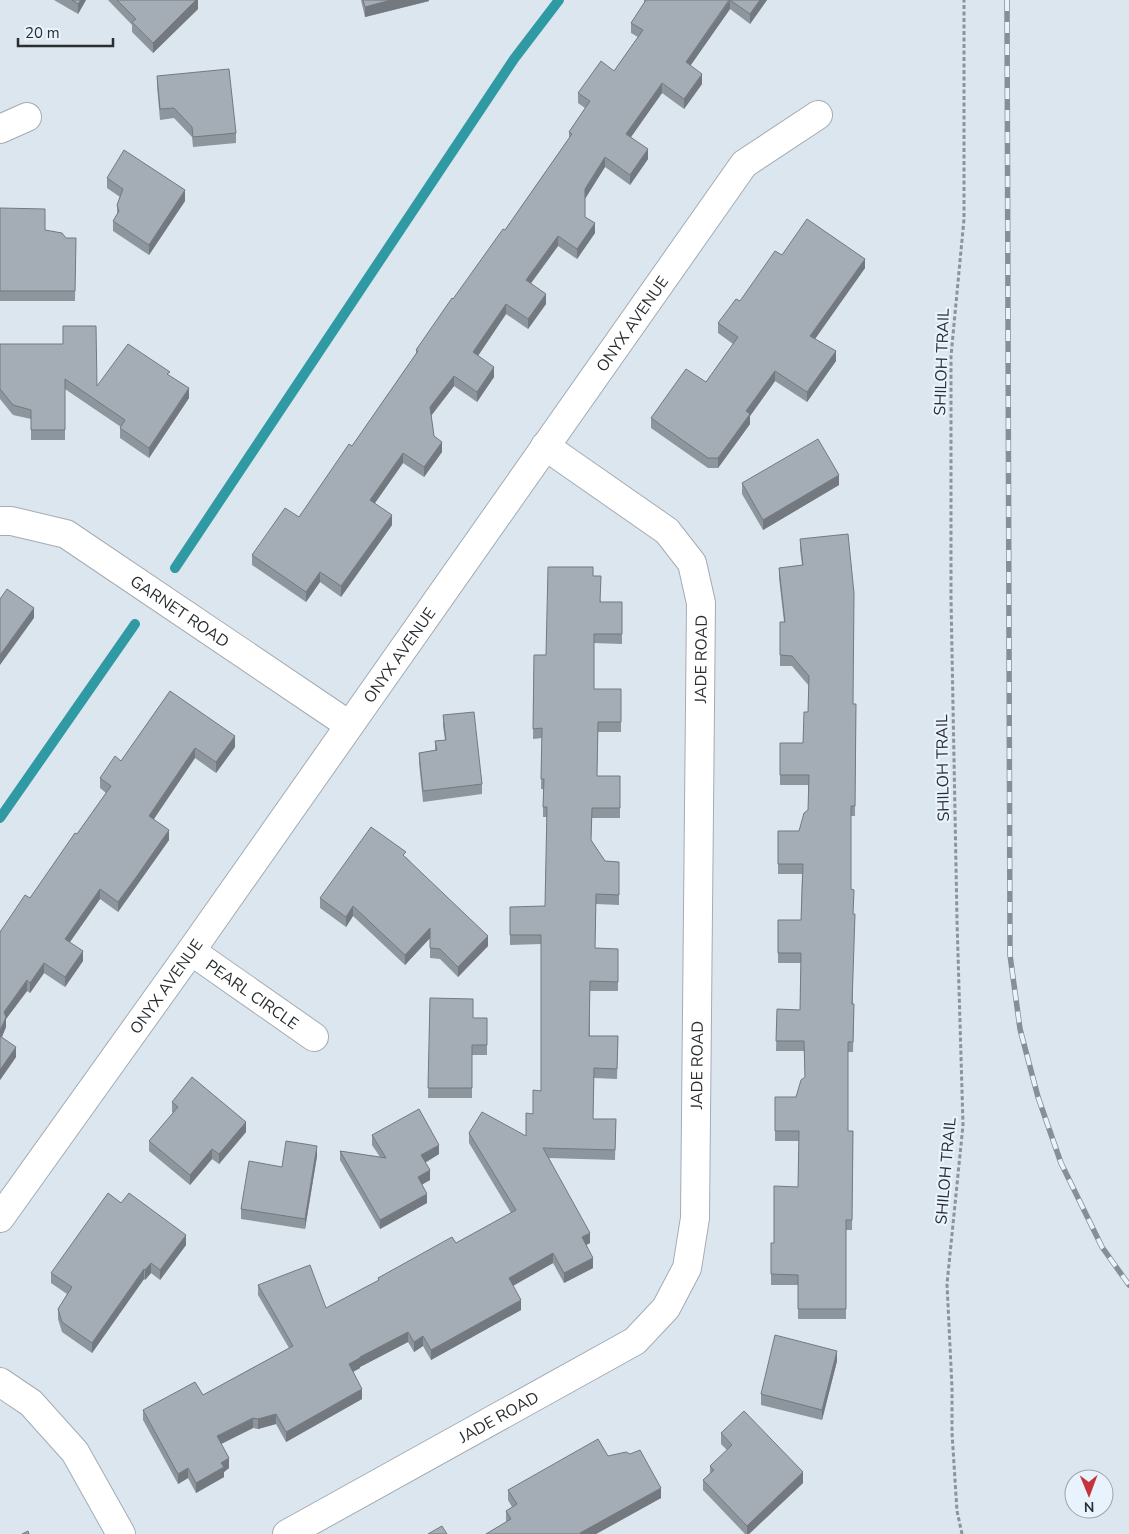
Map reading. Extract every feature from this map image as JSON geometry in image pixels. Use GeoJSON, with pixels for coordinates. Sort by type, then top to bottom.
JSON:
{"type":"FeatureCollection","features":[{"type":"Feature","properties":{"kind":"street","name":"ONYX AVENUE"},"geometry":{"type":"LineString","coordinates":[[0,1218],[191,951],[744,164],[818,115]]}},
{"type":"Feature","properties":{"kind":"street"},"geometry":{"type":"LineString","coordinates":[[0,129],[27,117]]}},
{"type":"Feature","properties":{"kind":"street","name":"JADE ROAD"},"geometry":{"type":"LineString","coordinates":[[287,1534],[635,1340],[666,1308],[687,1268],[695,1218],[701,603],[692,563],[666,532],[545,446]]}},
{"type":"Feature","properties":{"kind":"street","name":"GARNET ROAD"},"geometry":{"type":"LineString","coordinates":[[0,521],[11,521],[66,534],[349,725]]}},
{"type":"Feature","properties":{"kind":"street","name":"PEARL CIRCLE"},"geometry":{"type":"LineString","coordinates":[[191,951],[314,1037]]}},
{"type":"Feature","properties":{"kind":"street"},"geometry":{"type":"LineString","coordinates":[[0,1382],[31,1403],[75,1452],[121,1534]]}},
{"type":"Feature","properties":{"kind":"path","name":"SHILOH TRAIL"},"geometry":{"type":"LineString","coordinates":[[962,1534],[957,1511],[952,1433],[948,1284],[963,1125],[951,608],[951,356],[964,219],[964,0]]}},
{"type":"Feature","properties":{"kind":"building"},"geometry":{"type":"Polygon","coordinates":[[[72,0],[81,0],[78,4],[72,0]]]}},
{"type":"Feature","properties":{"kind":"building"},"geometry":{"type":"Polygon","coordinates":[[[117,0],[196,0],[153,43],[132,22],[136,19],[117,0]]]}},
{"type":"Feature","properties":{"kind":"building"},"geometry":{"type":"Polygon","coordinates":[[[363,0],[391,0],[365,7],[363,0]]]}},
{"type":"Feature","properties":{"kind":"building"},"geometry":{"type":"Polygon","coordinates":[[[646,0],[729,0],[686,62],[702,74],[684,99],[662,83],[626,134],[648,149],[630,175],[605,157],[585,189],[585,217],[595,223],[577,249],[558,236],[526,280],[546,294],[528,319],[506,304],[473,352],[494,367],[477,392],[454,376],[430,407],[434,436],[442,442],[424,467],[403,453],[370,500],[392,515],[341,586],[320,572],[306,592],[252,555],[285,508],[299,517],[349,444],[352,446],[418,351],[416,350],[452,298],[503,229],[505,230],[572,134],[569,132],[590,101],[578,93],[601,61],[614,71],[643,30],[631,23],[646,0]]]}},
{"type":"Feature","properties":{"kind":"building"},"geometry":{"type":"Polygon","coordinates":[[[730,0],[760,0],[750,14],[730,0]]]}},
{"type":"Feature","properties":{"kind":"building"},"geometry":{"type":"Polygon","coordinates":[[[229,69],[236,133],[193,137],[192,127],[174,108],[160,109],[157,76],[229,69]]]}},
{"type":"Feature","properties":{"kind":"building"},"geometry":{"type":"Polygon","coordinates":[[[124,150],[185,190],[149,245],[113,221],[119,211],[117,205],[123,189],[107,178],[124,150]]]}},
{"type":"Feature","properties":{"kind":"building"},"geometry":{"type":"Polygon","coordinates":[[[0,208],[45,209],[45,230],[62,233],[66,238],[76,238],[75,291],[0,291],[0,208]]]}},
{"type":"Feature","properties":{"kind":"building"},"geometry":{"type":"Polygon","coordinates":[[[807,219],[865,259],[810,336],[836,351],[807,392],[775,371],[746,411],[750,414],[718,458],[708,458],[651,418],[686,369],[706,382],[738,337],[718,323],[736,299],[740,301],[775,251],[782,255],[807,219]]]}},
{"type":"Feature","properties":{"kind":"building"},"geometry":{"type":"Polygon","coordinates":[[[63,326],[96,326],[97,386],[128,344],[170,372],[167,374],[189,388],[149,448],[120,428],[125,420],[65,379],[65,430],[31,430],[31,410],[13,405],[0,389],[0,344],[63,344],[63,326]]]}},
{"type":"Feature","properties":{"kind":"building"},"geometry":{"type":"Polygon","coordinates":[[[818,439],[839,475],[763,520],[742,483],[818,439]]]}},
{"type":"Feature","properties":{"kind":"building"},"geometry":{"type":"Polygon","coordinates":[[[848,534],[854,593],[853,704],[856,704],[855,806],[851,806],[851,889],[854,890],[853,914],[855,914],[852,1004],[854,1004],[853,1042],[848,1042],[848,1131],[853,1131],[852,1220],[846,1220],[846,1309],[798,1309],[798,1275],[771,1274],[771,1243],[774,1243],[774,1186],[798,1187],[799,1131],[775,1131],[775,1097],[796,1097],[801,1080],[805,1077],[804,1041],[776,1041],[777,1009],[800,1010],[801,953],[778,953],[778,920],[801,920],[803,864],[778,864],[778,831],[799,831],[804,813],[808,810],[809,775],[780,775],[780,743],[803,743],[804,712],[808,712],[809,676],[792,656],[780,655],[780,622],[785,622],[779,568],[803,565],[800,539],[848,534]]]}},
{"type":"Feature","properties":{"kind":"building"},"geometry":{"type":"Polygon","coordinates":[[[548,567],[593,567],[593,576],[601,576],[600,602],[622,602],[622,634],[594,634],[594,689],[621,689],[621,722],[598,722],[597,776],[620,776],[620,808],[592,808],[591,840],[605,861],[619,862],[619,895],[596,894],[595,948],[618,949],[618,982],[590,981],[589,1036],[618,1036],[617,1069],[594,1068],[593,1119],[616,1119],[615,1150],[543,1148],[590,1233],[582,1237],[593,1258],[564,1273],[553,1253],[509,1278],[521,1300],[431,1350],[423,1336],[414,1342],[408,1332],[360,1357],[349,1364],[362,1389],[286,1432],[276,1414],[258,1419],[253,1418],[217,1436],[229,1458],[221,1463],[224,1467],[196,1483],[188,1468],[178,1474],[143,1410],[195,1382],[203,1395],[293,1346],[258,1285],[310,1265],[326,1308],[379,1280],[378,1278],[452,1237],[456,1243],[516,1210],[469,1133],[482,1112],[526,1136],[526,1113],[533,1114],[533,1090],[541,1091],[541,935],[510,935],[510,907],[545,906],[547,807],[543,807],[544,779],[541,779],[542,728],[533,729],[534,655],[546,655],[548,567]]]}},
{"type":"Feature","properties":{"kind":"building"},"geometry":{"type":"Polygon","coordinates":[[[7,589],[34,608],[0,655],[0,599],[7,589]]]}},
{"type":"Feature","properties":{"kind":"building"},"geometry":{"type":"Polygon","coordinates":[[[170,691],[235,736],[216,762],[195,748],[149,816],[169,830],[118,902],[100,889],[65,939],[83,951],[65,977],[44,963],[30,983],[27,980],[4,1012],[6,1017],[0,1031],[0,932],[25,895],[30,898],[75,833],[77,834],[111,786],[100,778],[115,756],[121,761],[170,691]]]}},
{"type":"Feature","properties":{"kind":"building"},"geometry":{"type":"Polygon","coordinates":[[[474,712],[482,784],[423,791],[419,753],[437,750],[435,741],[446,740],[443,715],[474,712]]]}},
{"type":"Feature","properties":{"kind":"building"},"geometry":{"type":"Polygon","coordinates":[[[371,827],[406,852],[403,855],[488,936],[458,967],[440,949],[430,948],[430,928],[405,955],[353,906],[346,917],[320,898],[371,827]]]}},
{"type":"Feature","properties":{"kind":"building"},"geometry":{"type":"Polygon","coordinates":[[[430,998],[473,999],[473,1018],[487,1018],[487,1045],[472,1045],[472,1088],[428,1088],[430,998]]]}},
{"type":"Feature","properties":{"kind":"building"},"geometry":{"type":"Polygon","coordinates":[[[0,1036],[16,1047],[0,1070],[0,1036]]]}},
{"type":"Feature","properties":{"kind":"building"},"geometry":{"type":"Polygon","coordinates":[[[192,1077],[246,1122],[219,1154],[212,1149],[190,1175],[149,1141],[178,1107],[172,1102],[192,1077]]]}},
{"type":"Feature","properties":{"kind":"building"},"geometry":{"type":"Polygon","coordinates":[[[419,1109],[439,1145],[421,1155],[430,1170],[418,1177],[427,1194],[380,1220],[340,1151],[386,1158],[372,1135],[419,1109]]]}},
{"type":"Feature","properties":{"kind":"building"},"geometry":{"type":"Polygon","coordinates":[[[286,1141],[317,1146],[305,1219],[241,1209],[249,1161],[282,1167],[286,1141]]]}},
{"type":"Feature","properties":{"kind":"building"},"geometry":{"type":"Polygon","coordinates":[[[108,1193],[121,1203],[129,1193],[186,1235],[160,1270],[151,1263],[144,1269],[92,1343],[62,1322],[58,1309],[72,1287],[51,1273],[108,1193]]]}},
{"type":"Feature","properties":{"kind":"building"},"geometry":{"type":"Polygon","coordinates":[[[775,1335],[837,1351],[822,1410],[761,1394],[775,1335]]]}},
{"type":"Feature","properties":{"kind":"building"},"geometry":{"type":"Polygon","coordinates":[[[744,1411],[803,1472],[747,1526],[703,1480],[714,1470],[710,1466],[732,1445],[721,1433],[744,1411]]]}},
{"type":"Feature","properties":{"kind":"building"},"geometry":{"type":"Polygon","coordinates":[[[598,1439],[608,1456],[626,1452],[630,1454],[640,1450],[661,1488],[581,1534],[486,1534],[511,1519],[506,1511],[517,1504],[508,1490],[598,1439]]]}},
{"type":"Feature","properties":{"kind":"building"},"geometry":{"type":"Polygon","coordinates":[[[442,1526],[447,1534],[428,1534],[442,1526]]]}},
{"type":"Feature","properties":{"kind":"waterway"},"geometry":{"type":"LineString","coordinates":[[175,568],[514,59],[559,0]]}},
{"type":"Feature","properties":{"kind":"waterway"},"geometry":{"type":"LineString","coordinates":[[0,818],[135,624]]}},
{"type":"Feature","properties":{"kind":"railway"},"geometry":{"type":"LineString","coordinates":[[1007,0],[1010,955],[1020,1029],[1038,1097],[1061,1163],[1102,1247],[1129,1285]]}}]}
